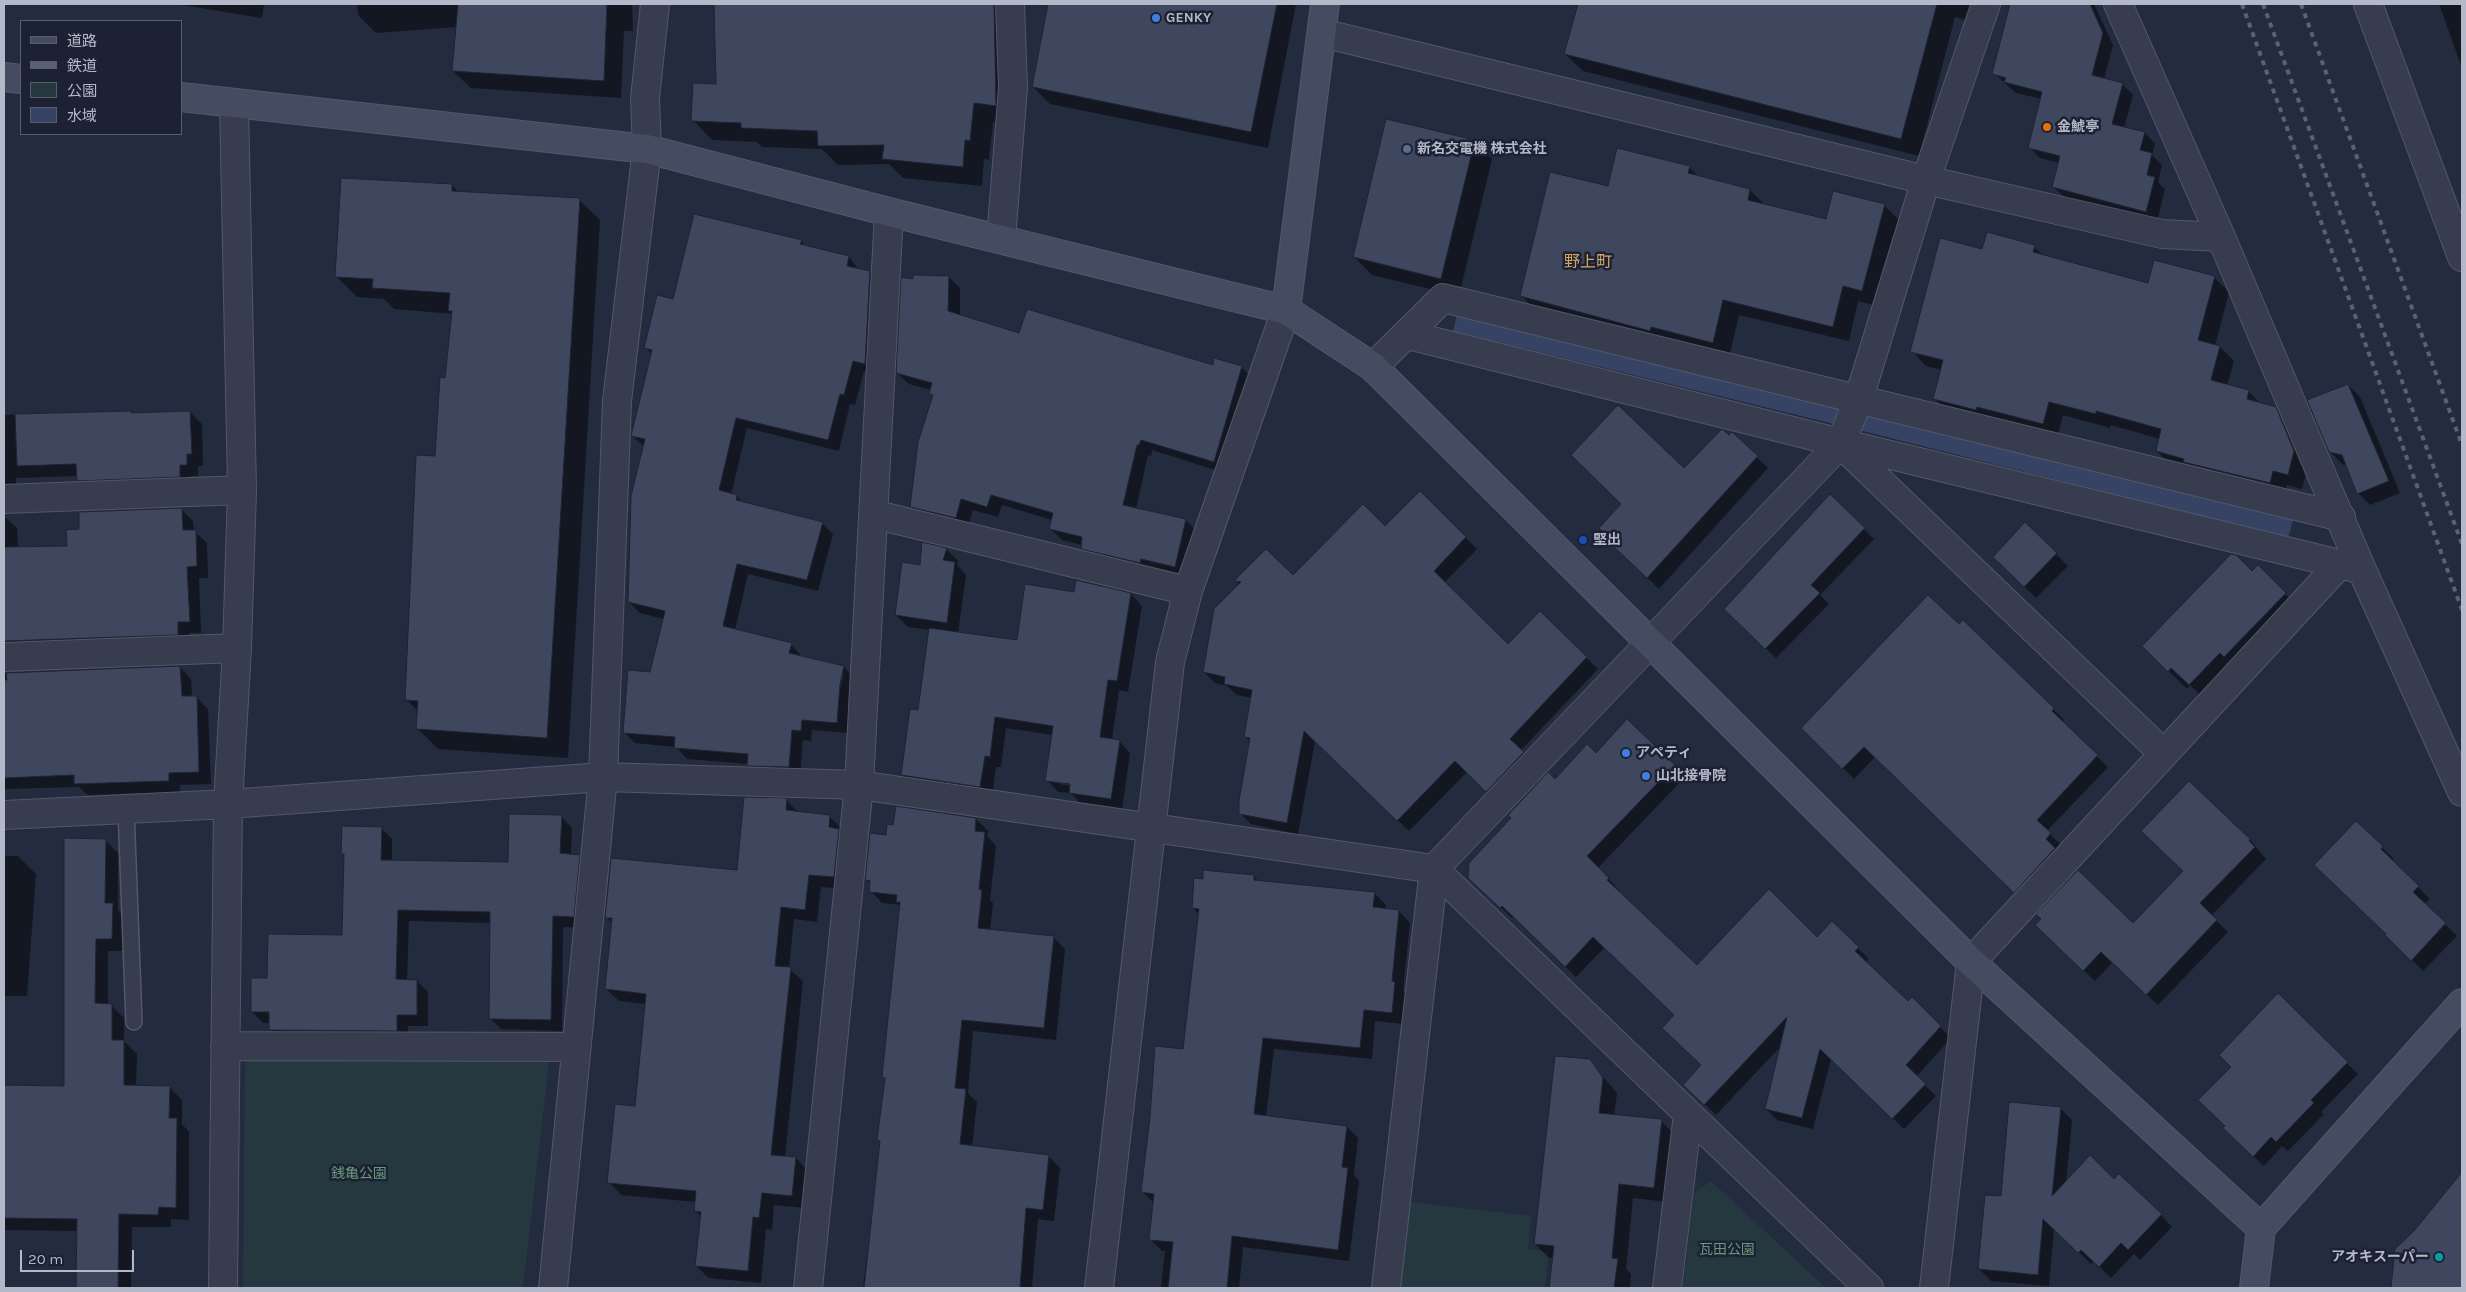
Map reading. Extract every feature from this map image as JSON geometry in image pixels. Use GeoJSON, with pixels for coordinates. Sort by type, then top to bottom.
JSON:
{"type":"FeatureCollection","features":[{"type":"Feature","properties":{"kind":"street"},"geometry":{"type":"LineString","coordinates":[[553,1288],[602,777],[617,401],[647,149],[645,98],[655,4]]}},
{"type":"Feature","properties":{"kind":"street"},"geometry":{"type":"LineString","coordinates":[[1001,240],[1013,88],[1010,4]]}},
{"type":"Feature","properties":{"kind":"street"},"geometry":{"type":"LineString","coordinates":[[1099,1288],[1170,662],[1188,591],[1286,310],[1325,4]]}},
{"type":"Feature","properties":{"kind":"street"},"geometry":{"type":"LineString","coordinates":[[1386,1288],[1434,869],[1651,644],[1850,420],[1926,180],[1986,4]]}},
{"type":"Feature","properties":{"kind":"street"},"geometry":{"type":"LineString","coordinates":[[2118,4],[2342,517],[2351,567],[2462,792]]}},
{"type":"Feature","properties":{"kind":"street"},"geometry":{"type":"LineString","coordinates":[[2368,4],[2462,257]]}},
{"type":"Feature","properties":{"kind":"street"},"geometry":{"type":"LineString","coordinates":[[1322,33],[1926,180],[2162,234],[2221,237]]}},
{"type":"Feature","properties":{"kind":"street"},"geometry":{"type":"LineString","coordinates":[[4,77],[20,79]]}},
{"type":"Feature","properties":{"kind":"street"},"geometry":{"type":"LineString","coordinates":[[182,97],[647,149],[889,212],[1286,310],[1373,367],[1972,962],[2261,1228]]}},
{"type":"Feature","properties":{"kind":"street"},"geometry":{"type":"LineString","coordinates":[[222,1288],[228,804],[237,648],[242,490],[234,103]]}},
{"type":"Feature","properties":{"kind":"street"},"geometry":{"type":"LineString","coordinates":[[808,1288],[859,785],[889,212]]}},
{"type":"Feature","properties":{"kind":"street"},"geometry":{"type":"LineString","coordinates":[[1373,367],[1408,335],[1443,298],[2351,567]]}},
{"type":"Feature","properties":{"kind":"street"},"geometry":{"type":"LineString","coordinates":[[1408,335],[2342,517]]}},
{"type":"Feature","properties":{"kind":"street"},"geometry":{"type":"LineString","coordinates":[[1850,420],[2164,754]]}},
{"type":"Feature","properties":{"kind":"street"},"geometry":{"type":"LineString","coordinates":[[4,499],[242,490]]}},
{"type":"Feature","properties":{"kind":"street"},"geometry":{"type":"LineString","coordinates":[[874,514],[1188,591]]}},
{"type":"Feature","properties":{"kind":"street"},"geometry":{"type":"LineString","coordinates":[[1934,1288],[1972,962],[2164,754],[2351,567]]}},
{"type":"Feature","properties":{"kind":"street"},"geometry":{"type":"LineString","coordinates":[[4,656],[237,648]]}},
{"type":"Feature","properties":{"kind":"street"},"geometry":{"type":"LineString","coordinates":[[4,815],[228,804],[602,777],[859,785],[1434,869],[1869,1288]]}},
{"type":"Feature","properties":{"kind":"street"},"geometry":{"type":"LineString","coordinates":[[2254,1288],[2261,1228],[2462,1002]]}},
{"type":"Feature","properties":{"kind":"street"},"geometry":{"type":"LineString","coordinates":[[225,1046],[576,1047]]}},
{"type":"Feature","properties":{"kind":"street"},"geometry":{"type":"LineString","coordinates":[[1667,1288],[1688,1114]]}},
{"type":"Feature","properties":{"kind":"lane"},"geometry":{"type":"LineString","coordinates":[[126,809],[134,1022]]}},
{"type":"Feature","properties":{"kind":"green space","name":"銭亀公園"},"geometry":{"type":"Polygon","coordinates":[[[245,1057],[549,1062],[523,1288],[243,1288],[245,1057]]]}},
{"type":"Feature","properties":{"kind":"green space","name":"瓦田公園"},"geometry":{"type":"Polygon","coordinates":[[[1711,1181],[1826,1288],[1683,1288],[1694,1193],[1711,1181]]]}},
{"type":"Feature","properties":{"kind":"green space"},"geometry":{"type":"Polygon","coordinates":[[[1410,1202],[1531,1216],[1528,1249],[1549,1252],[1545,1288],[1400,1287],[1410,1202]]]}},
{"type":"Feature","properties":{"kind":"water"},"geometry":{"type":"Polygon","coordinates":[[[1457,315],[2293,520],[2288,538],[1867,432],[1453,331],[1457,315]]]}},
{"type":"Feature","properties":{"kind":"building"},"geometry":{"type":"Polygon","coordinates":[[[458,4],[607,4],[604,81],[452,71],[458,4]]]}},
{"type":"Feature","properties":{"kind":"building"},"geometry":{"type":"Polygon","coordinates":[[[714,4],[994,4],[996,106],[974,103],[970,141],[965,140],[963,167],[882,159],[884,145],[818,146],[817,131],[741,128],[741,123],[691,121],[693,83],[716,84],[714,4]]]}},
{"type":"Feature","properties":{"kind":"building"},"geometry":{"type":"Polygon","coordinates":[[[1048,4],[1277,4],[1251,132],[1032,87],[1048,4]]]}},
{"type":"Feature","properties":{"kind":"building"},"geometry":{"type":"Polygon","coordinates":[[[1578,4],[1937,4],[1901,139],[1564,54],[1578,4]]]}},
{"type":"Feature","properties":{"kind":"building"},"geometry":{"type":"Polygon","coordinates":[[[2010,4],[2090,4],[2103,33],[2092,75],[2123,83],[2112,124],[2145,132],[2140,150],[2152,153],[2147,175],[2155,177],[2146,212],[2052,187],[2060,156],[2028,148],[2042,92],[2004,82],[2006,78],[1992,74],[2010,4]]]}},
{"type":"Feature","properties":{"kind":"building"},"geometry":{"type":"Polygon","coordinates":[[[1386,119],[1475,140],[1441,279],[1353,257],[1386,119]]]}},
{"type":"Feature","properties":{"kind":"building"},"geometry":{"type":"Polygon","coordinates":[[[1617,148],[1690,166],[1688,173],[1750,189],[1748,200],[1826,219],[1833,191],[1885,204],[1862,291],[1843,286],[1833,327],[1723,300],[1713,343],[1651,327],[1650,331],[1520,296],[1550,172],[1608,186],[1617,148]]]}},
{"type":"Feature","properties":{"kind":"building"},"geometry":{"type":"Polygon","coordinates":[[[341,178],[452,184],[452,191],[580,198],[547,738],[416,729],[418,701],[405,700],[416,455],[435,456],[440,377],[445,378],[452,311],[448,311],[450,293],[372,288],[373,279],[335,277],[341,178]]]}},
{"type":"Feature","properties":{"kind":"building"},"geometry":{"type":"Polygon","coordinates":[[[694,214],[802,240],[800,244],[849,256],[847,266],[870,271],[865,364],[853,361],[844,395],[840,394],[828,440],[736,418],[719,490],[737,495],[736,500],[823,522],[807,580],[737,564],[723,626],[792,643],[789,653],[844,666],[840,684],[837,723],[802,720],[801,731],[792,730],[789,767],[747,766],[748,754],[674,748],[675,737],[623,733],[628,670],[650,672],[665,611],[628,602],[631,496],[645,439],[631,436],[652,350],[644,348],[657,295],[673,299],[694,214]]]}},
{"type":"Feature","properties":{"kind":"building"},"geometry":{"type":"Polygon","coordinates":[[[1987,232],[2035,245],[2033,252],[2148,283],[2154,260],[2215,276],[2198,340],[2220,346],[2211,380],[2249,390],[2247,399],[2276,407],[2294,451],[2288,475],[2273,471],[2270,483],[2183,462],[2184,459],[2156,451],[2161,429],[2096,411],[2096,414],[2049,402],[2043,424],[1977,407],[1976,410],[1933,399],[1943,360],[1910,352],[1940,238],[1982,249],[1987,232]]]}},
{"type":"Feature","properties":{"kind":"building"},"geometry":{"type":"Polygon","coordinates":[[[913,275],[949,276],[948,311],[1019,333],[1027,309],[1213,365],[1214,358],[1242,366],[1214,462],[1141,440],[1139,445],[1137,445],[1123,505],[1186,519],[1175,567],[1141,559],[1140,563],[1081,549],[1082,537],[1049,529],[1053,513],[991,495],[987,507],[961,499],[956,518],[910,507],[918,442],[933,395],[929,394],[932,383],[896,373],[901,277],[913,279],[913,275]]]}},
{"type":"Feature","properties":{"kind":"building"},"geometry":{"type":"Polygon","coordinates":[[[2348,384],[2389,481],[2357,494],[2342,455],[2329,452],[2307,400],[2348,384]]]}},
{"type":"Feature","properties":{"kind":"building"},"geometry":{"type":"Polygon","coordinates":[[[1618,405],[1684,468],[1722,429],[1729,435],[1732,432],[1758,456],[1647,578],[1611,544],[1613,542],[1599,528],[1621,504],[1571,455],[1618,405]]]}},
{"type":"Feature","properties":{"kind":"building"},"geometry":{"type":"Polygon","coordinates":[[[131,411],[131,413],[190,411],[192,454],[187,454],[187,465],[180,465],[180,477],[77,481],[76,464],[17,466],[15,414],[131,411]]]}},
{"type":"Feature","properties":{"kind":"building"},"geometry":{"type":"Polygon","coordinates":[[[1420,491],[1466,537],[1434,571],[1508,644],[1540,611],[1587,657],[1510,739],[1524,752],[1486,792],[1455,761],[1397,821],[1304,731],[1287,823],[1239,814],[1239,801],[1250,738],[1244,737],[1252,690],[1224,684],[1225,677],[1203,672],[1214,609],[1241,582],[1234,581],[1266,549],[1293,575],[1363,504],[1385,526],[1420,491]]]}},
{"type":"Feature","properties":{"kind":"building"},"geometry":{"type":"Polygon","coordinates":[[[1830,494],[1865,528],[1811,585],[1820,593],[1765,649],[1724,609],[1830,494]]]}},
{"type":"Feature","properties":{"kind":"building"},"geometry":{"type":"Polygon","coordinates":[[[182,508],[183,530],[196,530],[197,566],[187,567],[190,622],[178,622],[178,635],[4,641],[4,547],[67,546],[66,530],[79,529],[79,512],[182,508]]]}},
{"type":"Feature","properties":{"kind":"building"},"geometry":{"type":"Polygon","coordinates":[[[2025,522],[2057,553],[2024,587],[1993,557],[2025,522]]]}},
{"type":"Feature","properties":{"kind":"building"},"geometry":{"type":"Polygon","coordinates":[[[922,542],[947,548],[943,560],[955,562],[947,623],[895,615],[902,562],[920,565],[922,542]]]}},
{"type":"Feature","properties":{"kind":"building"},"geometry":{"type":"Polygon","coordinates":[[[2231,554],[2236,555],[2252,571],[2258,565],[2286,593],[2224,657],[2220,653],[2189,685],[2171,668],[2168,672],[2142,646],[2231,554]]]}},
{"type":"Feature","properties":{"kind":"building"},"geometry":{"type":"Polygon","coordinates":[[[1076,580],[1131,593],[1117,681],[1108,680],[1100,737],[1120,740],[1111,799],[1069,793],[1070,784],[1045,781],[1053,726],[995,717],[990,757],[985,756],[980,787],[901,775],[910,709],[918,710],[929,628],[1017,640],[1025,584],[1074,592],[1076,580]]]}},
{"type":"Feature","properties":{"kind":"building"},"geometry":{"type":"Polygon","coordinates":[[[1928,595],[1959,624],[1963,620],[2054,708],[2052,711],[2098,755],[2037,820],[2051,833],[2046,839],[2055,848],[2014,893],[1864,747],[1842,769],[1801,728],[1928,595]]]}},
{"type":"Feature","properties":{"kind":"building"},"geometry":{"type":"Polygon","coordinates":[[[180,666],[182,696],[197,696],[199,772],[169,773],[169,781],[74,784],[74,775],[4,778],[4,680],[7,680],[6,673],[180,666]]]}},
{"type":"Feature","properties":{"kind":"building"},"geometry":{"type":"Polygon","coordinates":[[[1627,719],[1675,765],[1587,856],[1609,878],[1607,880],[1697,965],[1769,889],[1817,937],[1832,921],[1859,947],[1855,951],[1908,1001],[1912,997],[1941,1026],[1906,1065],[1926,1084],[1892,1119],[1820,1049],[1802,1118],[1765,1109],[1787,1017],[1704,1105],[1683,1085],[1701,1065],[1662,1028],[1674,1015],[1593,937],[1565,967],[1502,906],[1500,908],[1468,878],[1469,863],[1511,818],[1508,815],[1548,772],[1555,779],[1587,744],[1596,753],[1627,719]]]}},
{"type":"Feature","properties":{"kind":"building"},"geometry":{"type":"Polygon","coordinates":[[[2189,781],[2250,839],[2249,841],[2255,847],[2200,903],[2217,920],[2146,995],[2101,952],[2083,971],[2035,925],[2041,919],[2036,914],[2078,870],[2133,923],[2183,871],[2141,831],[2189,781]]]}},
{"type":"Feature","properties":{"kind":"building"},"geometry":{"type":"Polygon","coordinates":[[[744,797],[787,798],[786,810],[830,815],[829,827],[839,829],[834,877],[809,875],[805,910],[781,907],[775,966],[791,967],[771,1155],[796,1157],[792,1196],[762,1193],[759,1218],[753,1217],[748,1271],[695,1266],[701,1212],[694,1211],[696,1191],[607,1183],[615,1104],[635,1106],[646,994],[605,989],[612,918],[605,918],[611,858],[737,870],[744,797]]]}},
{"type":"Feature","properties":{"kind":"building"},"geometry":{"type":"Polygon","coordinates":[[[896,806],[976,818],[975,831],[985,832],[979,889],[982,890],[978,928],[1054,936],[1044,1028],[962,1020],[955,1088],[966,1089],[960,1144],[1049,1155],[1043,1210],[1026,1208],[1020,1288],[864,1288],[880,1141],[877,1140],[885,1078],[882,1077],[900,902],[896,902],[897,895],[869,892],[870,881],[865,880],[870,833],[886,835],[887,824],[893,825],[896,806]]]}},
{"type":"Feature","properties":{"kind":"building"},"geometry":{"type":"Polygon","coordinates":[[[509,814],[562,815],[560,853],[580,855],[574,917],[553,916],[551,1020],[489,1019],[490,912],[398,910],[396,979],[417,980],[417,1015],[397,1015],[397,1031],[269,1030],[269,1012],[251,1012],[251,978],[267,978],[268,934],[342,935],[344,854],[341,854],[342,826],[382,827],[381,860],[508,862],[509,814]]]}},
{"type":"Feature","properties":{"kind":"building"},"geometry":{"type":"Polygon","coordinates":[[[2356,821],[2383,846],[2381,849],[2419,886],[2413,892],[2446,923],[2411,961],[2386,934],[2314,865],[2356,821]]]}},
{"type":"Feature","properties":{"kind":"building"},"geometry":{"type":"Polygon","coordinates":[[[64,838],[106,839],[105,903],[113,903],[112,939],[96,939],[95,1003],[112,1004],[112,1040],[124,1040],[124,1085],[170,1086],[169,1118],[177,1118],[176,1208],[159,1207],[158,1215],[119,1214],[118,1288],[76,1288],[77,1219],[4,1218],[4,1085],[64,1086],[64,838]]]}},
{"type":"Feature","properties":{"kind":"building"},"geometry":{"type":"Polygon","coordinates":[[[1203,870],[1254,875],[1254,880],[1375,892],[1373,907],[1399,910],[1392,981],[1395,982],[1392,1013],[1364,1010],[1360,1048],[1263,1038],[1254,1114],[1347,1126],[1342,1167],[1348,1168],[1338,1250],[1232,1236],[1227,1288],[1168,1288],[1173,1242],[1149,1240],[1154,1194],[1141,1192],[1150,1117],[1155,1046],[1183,1049],[1199,909],[1192,908],[1194,878],[1203,879],[1203,870]]]}},
{"type":"Feature","properties":{"kind":"building"},"geometry":{"type":"Polygon","coordinates":[[[2278,993],[2348,1062],[2311,1100],[2314,1103],[2276,1142],[2271,1137],[2253,1157],[2198,1100],[2231,1067],[2219,1055],[2278,993]]]}},
{"type":"Feature","properties":{"kind":"building"},"geometry":{"type":"Polygon","coordinates":[[[1555,1056],[1590,1059],[1603,1078],[1599,1113],[1662,1119],[1654,1188],[1619,1184],[1612,1258],[1618,1259],[1614,1288],[1549,1288],[1554,1246],[1534,1244],[1555,1056]]]}},
{"type":"Feature","properties":{"kind":"building"},"geometry":{"type":"Polygon","coordinates":[[[2009,1102],[2061,1107],[2052,1196],[2090,1155],[2114,1179],[2119,1174],[2162,1214],[2128,1250],[2121,1243],[2099,1267],[2081,1250],[2078,1253],[2043,1219],[2038,1275],[1978,1269],[1985,1195],[2001,1196],[2009,1102]]]}},
{"type":"Feature","properties":{"kind":"building","name":"アオキスーパー"},"geometry":{"type":"Polygon","coordinates":[[[2462,1172],[2462,1288],[2391,1288],[2395,1249],[2414,1231],[2462,1172]]]}},
{"type":"Feature","properties":{"kind":"railway"},"geometry":{"type":"LineString","coordinates":[[2242,4],[2462,610]]}},
{"type":"Feature","properties":{"kind":"railway"},"geometry":{"type":"LineString","coordinates":[[2263,4],[2462,544]]}},
{"type":"Feature","properties":{"kind":"railway"},"geometry":{"type":"LineString","coordinates":[[2301,4],[2462,445]]}},
{"type":"Feature","properties":{"kind":"place","name":"GENKY"},"geometry":{"type":"Point","coordinates":[1156,18]}},
{"type":"Feature","properties":{"kind":"place","name":"金鯱亭"},"geometry":{"type":"Point","coordinates":[2047,127]}},
{"type":"Feature","properties":{"kind":"place","name":"新名交電機 株式会社"},"geometry":{"type":"Point","coordinates":[1407,149]}},
{"type":"Feature","properties":{"kind":"place","name":"堅出"},"geometry":{"type":"Point","coordinates":[1583,540]}},
{"type":"Feature","properties":{"kind":"place","name":"アペティ"},"geometry":{"type":"Point","coordinates":[1626,753]}},
{"type":"Feature","properties":{"kind":"place","name":"山北接骨院"},"geometry":{"type":"Point","coordinates":[1646,776]}},
{"type":"Feature","properties":{"kind":"place","name":"アオキスーパー"},"geometry":{"type":"Point","coordinates":[2439,1257]}},
{"type":"Feature","properties":{"kind":"district","name":"野上町"},"geometry":{"type":"Point","coordinates":[1588,262]}}]}
